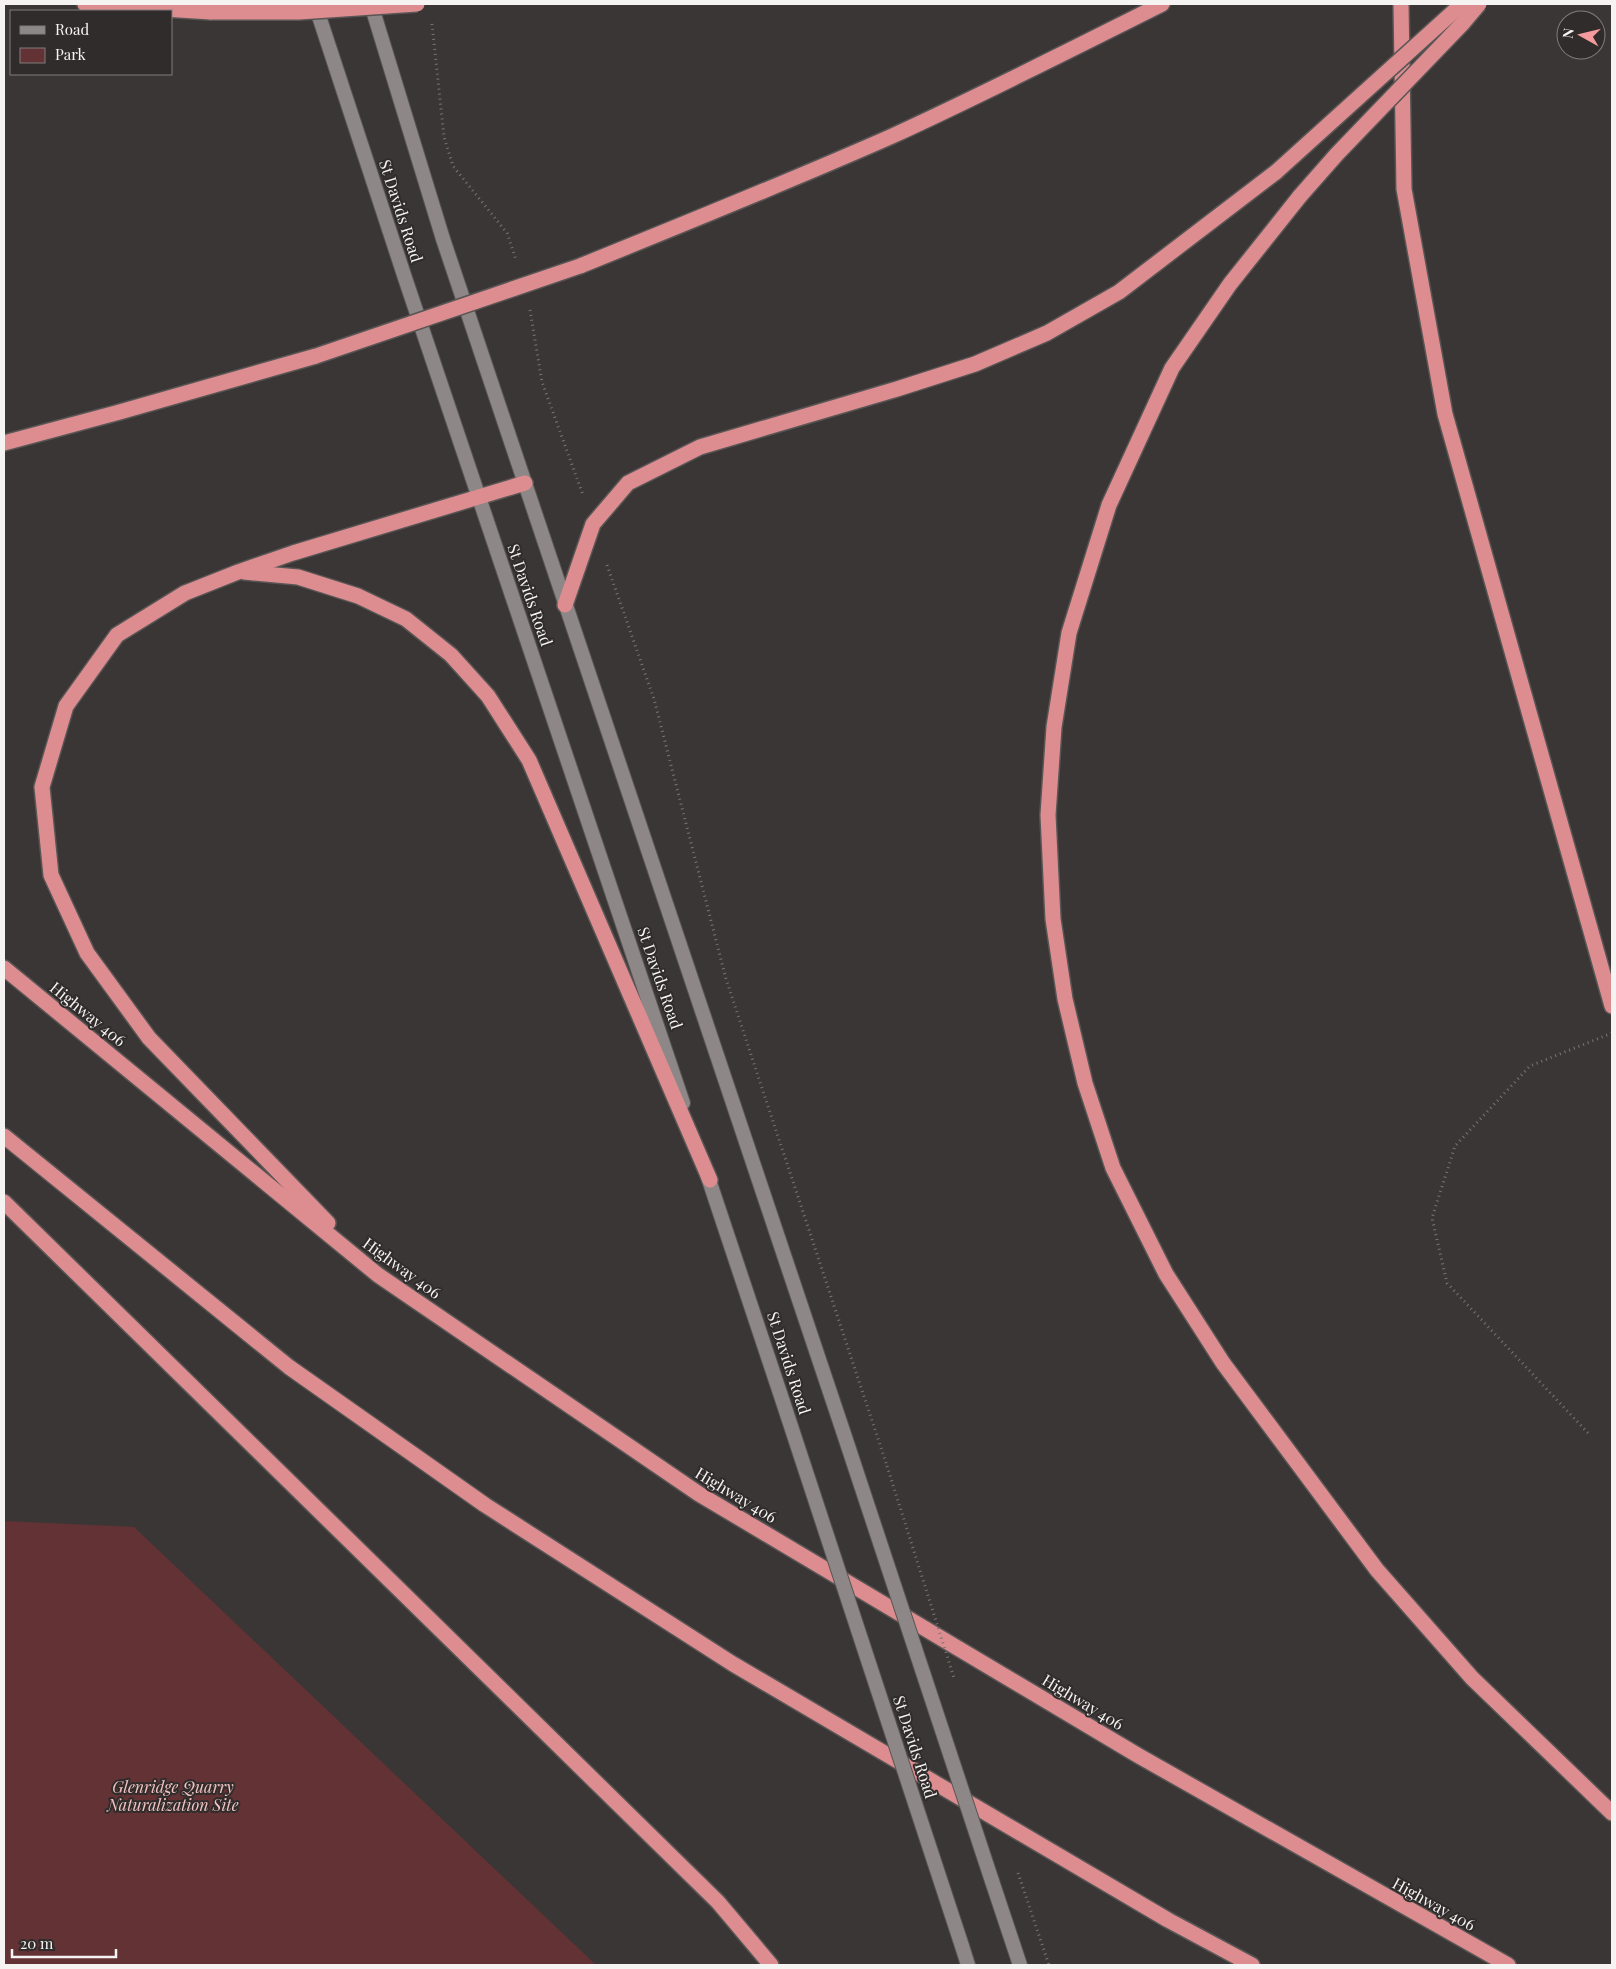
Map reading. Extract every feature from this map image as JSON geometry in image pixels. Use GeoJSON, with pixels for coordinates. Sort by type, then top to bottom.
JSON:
{"type":"FeatureCollection","features":[{"type":"Feature","properties":{"kind":"highway"},"geometry":{"type":"LineString","coordinates":[[84,4],[211,12],[299,12],[417,4]]}},
{"type":"Feature","properties":{"kind":"highway"},"geometry":{"type":"LineString","coordinates":[[4,443],[316,356],[580,266],[777,186],[892,136],[1020,76],[1162,4]]}},
{"type":"Feature","properties":{"kind":"highway"},"geometry":{"type":"LineString","coordinates":[[1401,4],[1404,189],[1445,414],[1612,1006]]}},
{"type":"Feature","properties":{"kind":"highway"},"geometry":{"type":"LineString","coordinates":[[565,605],[593,524],[628,483],[700,447],[975,364],[1047,333],[1119,292],[1276,172],[1462,4]]}},
{"type":"Feature","properties":{"kind":"highway"},"geometry":{"type":"LineString","coordinates":[[1479,4],[1464,23],[1337,154],[1300,196],[1230,284],[1172,368],[1109,505],[1069,633],[1054,727],[1048,815],[1053,919],[1065,999],[1085,1083],[1113,1168],[1166,1274],[1223,1363],[1377,1570],[1472,1678],[1612,1813]]}},
{"type":"Feature","properties":{"kind":"highway"},"geometry":{"type":"LineString","coordinates":[[378,1275],[149,1038],[87,953],[51,875],[42,787],[66,706],[117,635],[185,593],[238,572],[293,553],[525,483]]}},
{"type":"Feature","properties":{"kind":"highway"},"geometry":{"type":"LineString","coordinates":[[238,572],[298,578],[358,596],[406,619],[451,655],[488,696],[529,760],[710,1180]]}},
{"type":"Feature","properties":{"kind":"highway"},"geometry":{"type":"LineString","coordinates":[[1561,820],[1612,973]]}},
{"type":"Feature","properties":{"kind":"highway","name":"Highway 406"},"geometry":{"type":"LineString","coordinates":[[4,968],[378,1275],[699,1494],[1139,1756],[1508,1965]]}},
{"type":"Feature","properties":{"kind":"highway"},"geometry":{"type":"LineString","coordinates":[[4,1136],[289,1367],[485,1505],[733,1664],[1168,1920],[1252,1965]]}},
{"type":"Feature","properties":{"kind":"highway"},"geometry":{"type":"LineString","coordinates":[[4,1202],[718,1902],[771,1965]]}},
{"type":"Feature","properties":{"kind":"highway"},"geometry":{"type":"LineString","coordinates":[[1168,1920],[1236,1965]]}},
{"type":"Feature","properties":{"kind":"main road","name":"St Davids Road"},"geometry":{"type":"LineString","coordinates":[[315,4],[479,497],[710,1180],[968,1965]]}},
{"type":"Feature","properties":{"kind":"main road","name":"St Davids Road"},"geometry":{"type":"LineString","coordinates":[[370,4],[443,239],[1020,1965]]}},
{"type":"Feature","properties":{"kind":"path"},"geometry":{"type":"LineString","coordinates":[[432,23],[444,137],[452,166],[507,233],[519,267]]}},
{"type":"Feature","properties":{"kind":"path"},"geometry":{"type":"LineString","coordinates":[[530,303],[542,382],[654,699],[726,979],[887,1466],[956,1685]]}},
{"type":"Feature","properties":{"kind":"path"},"geometry":{"type":"LineString","coordinates":[[1588,1433],[1447,1283],[1432,1218],[1455,1146],[1530,1066],[1612,1032]]}},
{"type":"Feature","properties":{"kind":"path"},"geometry":{"type":"LineString","coordinates":[[1018,1873],[1049,1965]]}},
{"type":"Feature","properties":{"kind":"green space","name":"Glenridge Quarry Naturalization Site"},"geometry":{"type":"Polygon","coordinates":[[[4,1521],[134,1527],[596,1965],[4,1965],[4,1521]]]}}]}
